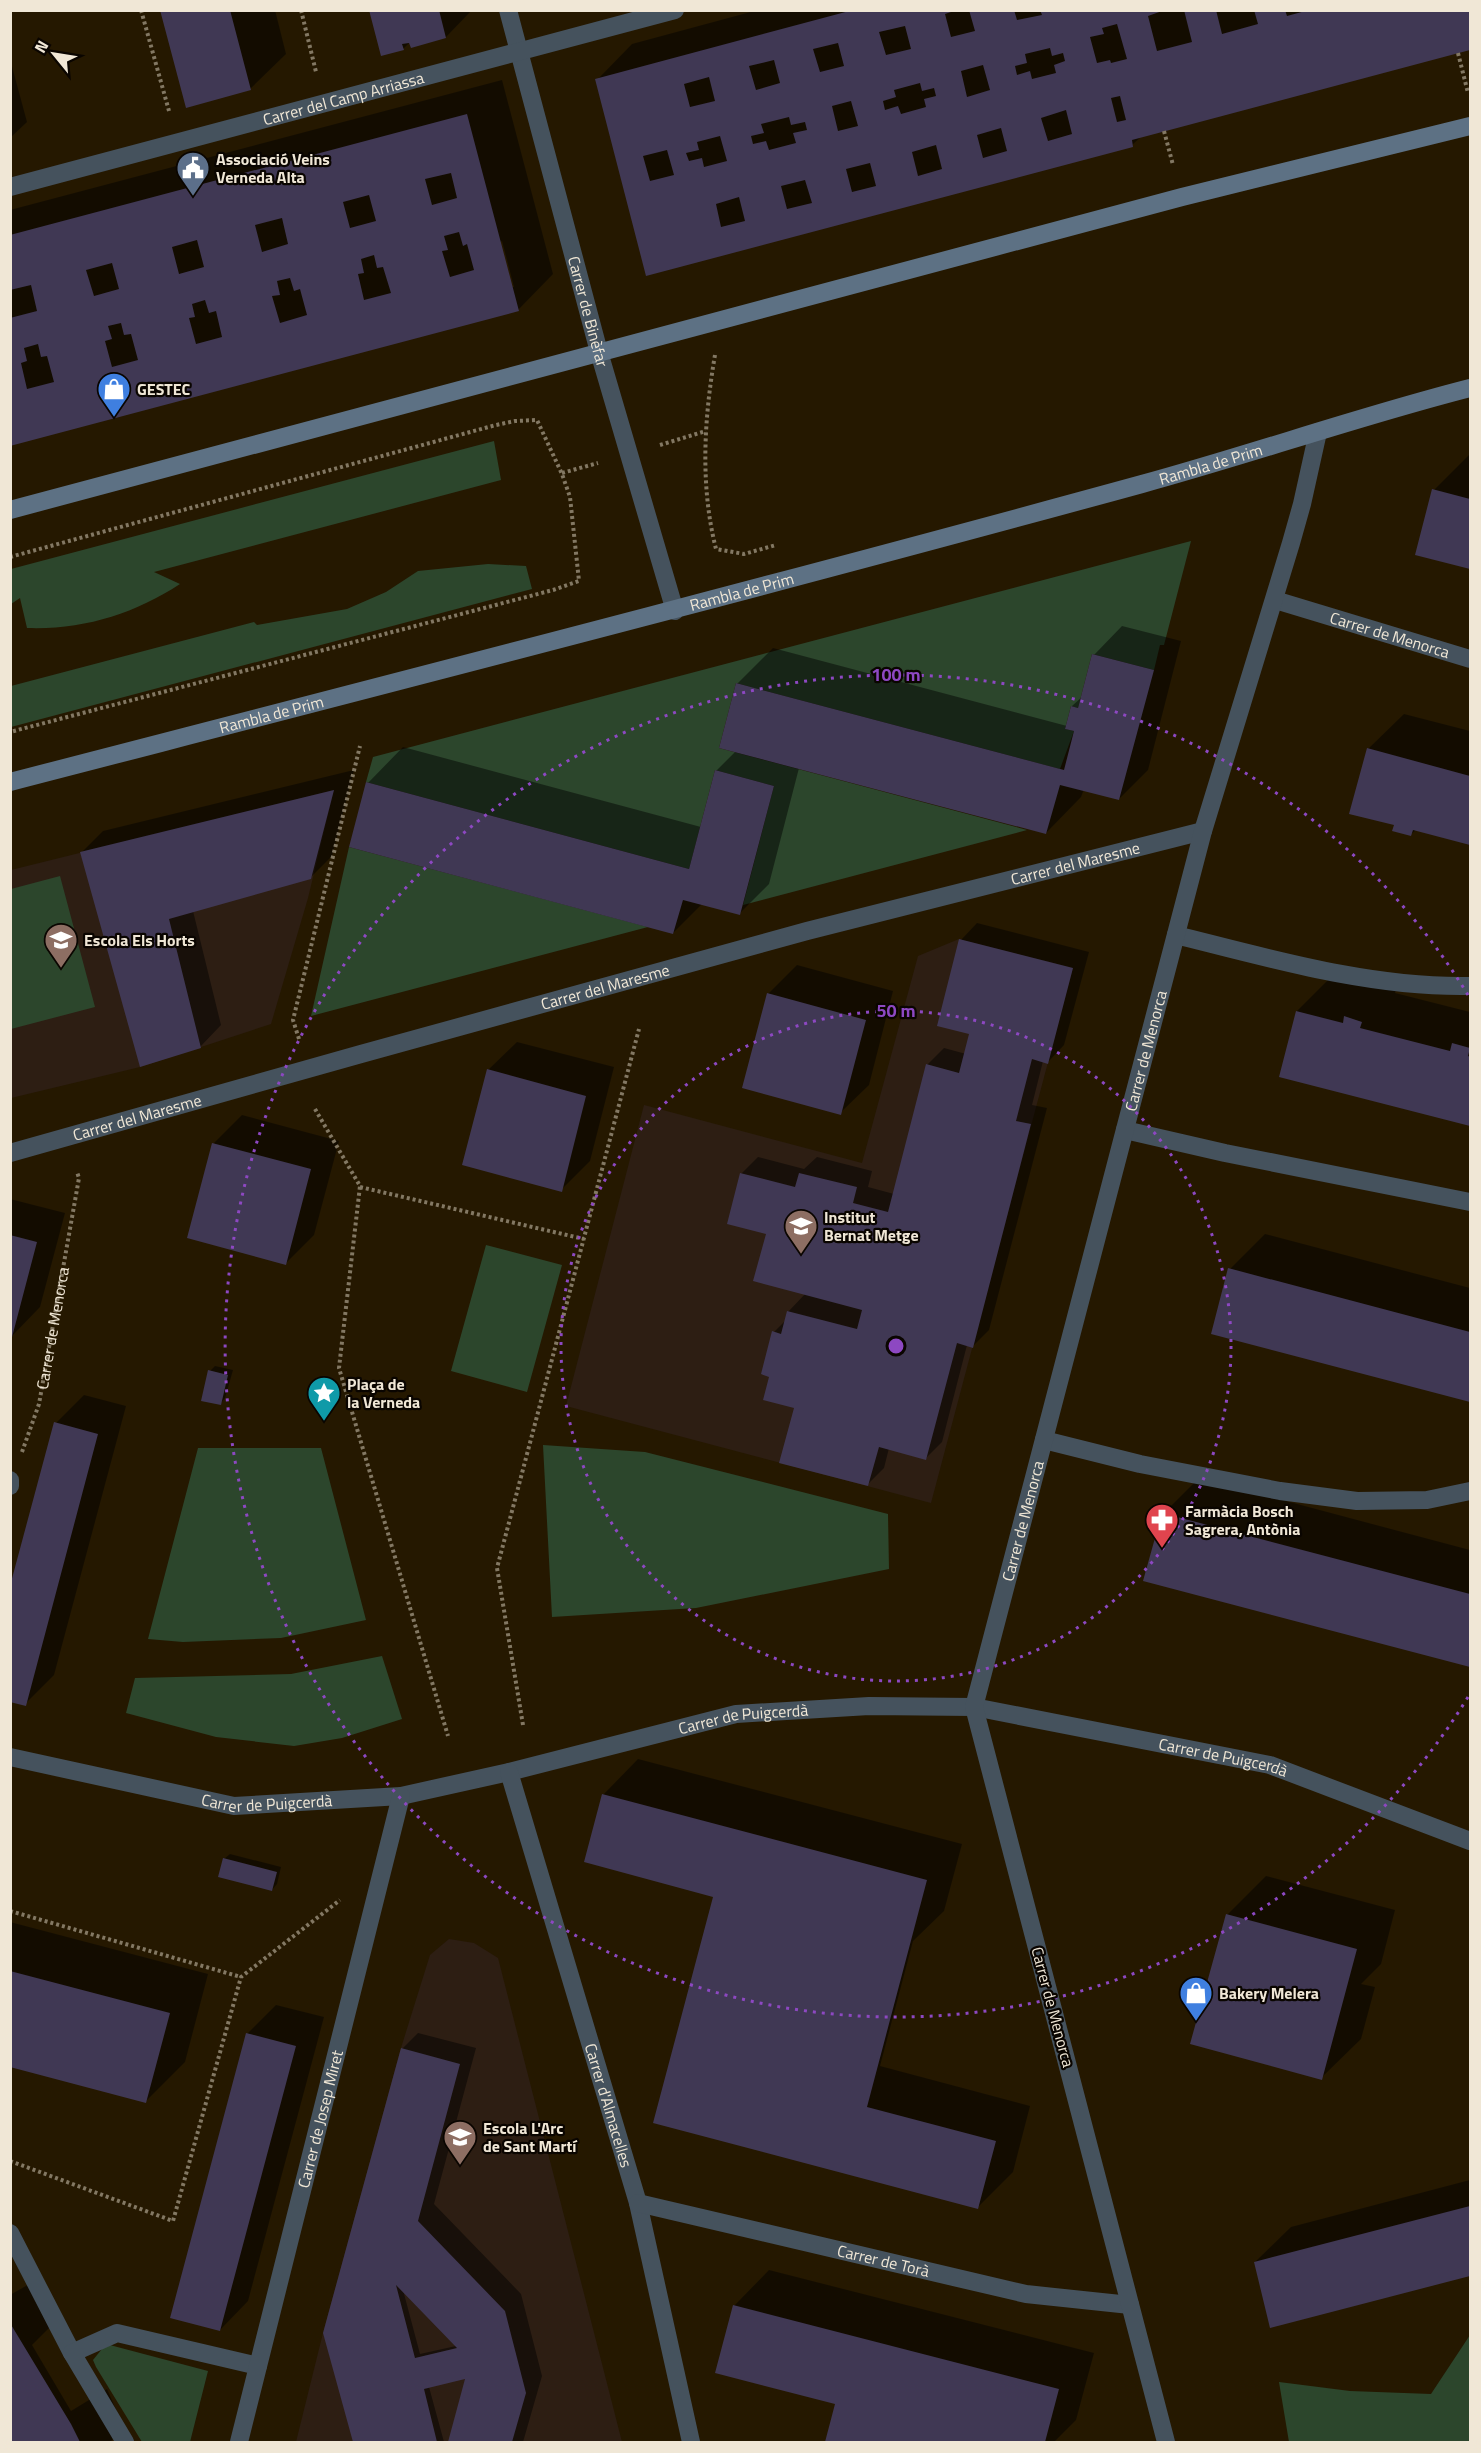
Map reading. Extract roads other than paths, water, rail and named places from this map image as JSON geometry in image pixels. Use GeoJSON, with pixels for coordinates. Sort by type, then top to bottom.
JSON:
{"type":"FeatureCollection","features":[{"type":"Feature","properties":{"kind":"main road"},"geometry":{"type":"LineString","coordinates":[[10,510],[1182,196],[1470,126]]}},
{"type":"Feature","properties":{"kind":"main road","name":"Rambla de Prim"},"geometry":{"type":"LineString","coordinates":[[10,782],[675,611],[1146,483],[1363,417],[1470,388]]}},
{"type":"Feature","properties":{"kind":"street","name":"Carrer de Binèfar"},"geometry":{"type":"LineString","coordinates":[[508,10],[599,352],[675,611]]}},
{"type":"Feature","properties":{"kind":"street","name":"Carrer del Camp Arriassa"},"geometry":{"type":"LineString","coordinates":[[10,187],[675,10]]}},
{"type":"Feature","properties":{"kind":"street","name":"Carrer de Menorca"},"geometry":{"type":"LineString","coordinates":[[1166,2442],[974,1707],[1203,831],[1275,600],[1302,504],[1318,432]]}},
{"type":"Feature","properties":{"kind":"street","name":"Carrer de Menorca"},"geometry":{"type":"LineString","coordinates":[[1275,600],[1470,659]]}},
{"type":"Feature","properties":{"kind":"street","name":"Carrer del Maresme"},"geometry":{"type":"LineString","coordinates":[[10,1153],[807,931],[1203,831]]}},
{"type":"Feature","properties":{"kind":"street"},"geometry":{"type":"LineString","coordinates":[[1176,935],[1349,975],[1438,987],[1470,986]]}},
{"type":"Feature","properties":{"kind":"street"},"geometry":{"type":"LineString","coordinates":[[1125,1130],[1225,1153],[1470,1202]]}},
{"type":"Feature","properties":{"kind":"street"},"geometry":{"type":"LineString","coordinates":[[1044,1440],[1164,1469],[1280,1491],[1358,1501],[1427,1500],[1470,1491]]}},
{"type":"Feature","properties":{"kind":"street","name":"Carrer de Puigcerdà"},"geometry":{"type":"LineString","coordinates":[[10,1757],[234,1806],[401,1796],[509,1772],[736,1714],[869,1706],[974,1707],[1270,1765],[1470,1841]]}},
{"type":"Feature","properties":{"kind":"street","name":"Carrer d'Almacelles"},"geometry":{"type":"LineString","coordinates":[[509,1772],[638,2203],[691,2442]]}},
{"type":"Feature","properties":{"kind":"street","name":"Carrer de Josep Miret"},"geometry":{"type":"LineString","coordinates":[[239,2442],[401,1796]]}},
{"type":"Feature","properties":{"kind":"street","name":"Carrer de Torà"},"geometry":{"type":"LineString","coordinates":[[638,2203],[1026,2294],[1130,2305]]}},
{"type":"Feature","properties":{"kind":"street"},"geometry":{"type":"LineString","coordinates":[[10,2233],[72,2353],[125,2442]]}},
{"type":"Feature","properties":{"kind":"street"},"geometry":{"type":"LineString","coordinates":[[72,2353],[117,2333],[258,2366]]}},
{"type":"Feature","properties":{"kind":"place","name":"Associació Veins Verneda Alta"},"geometry":{"type":"Point","coordinates":[193,197]}},
{"type":"Feature","properties":{"kind":"place","name":"GESTEC"},"geometry":{"type":"Point","coordinates":[114,418]}},
{"type":"Feature","properties":{"kind":"place","name":"Escola Els Horts"},"geometry":{"type":"Point","coordinates":[61,969]}},
{"type":"Feature","properties":{"kind":"place","name":"Institut Bernat Metge"},"geometry":{"type":"Point","coordinates":[801,1255]}},
{"type":"Feature","properties":{"kind":"place","name":"Plaça de la Verneda"},"geometry":{"type":"Point","coordinates":[324,1422]}},
{"type":"Feature","properties":{"kind":"place","name":"Farmàcia Bosch Sagrera, Antònia"},"geometry":{"type":"Point","coordinates":[1162,1549]}},
{"type":"Feature","properties":{"kind":"place","name":"Bakery Melera"},"geometry":{"type":"Point","coordinates":[1196,2022]}},
{"type":"Feature","properties":{"kind":"place","name":"Escola L'Arc de Sant Martí"},"geometry":{"type":"Point","coordinates":[460,2166]}}]}
